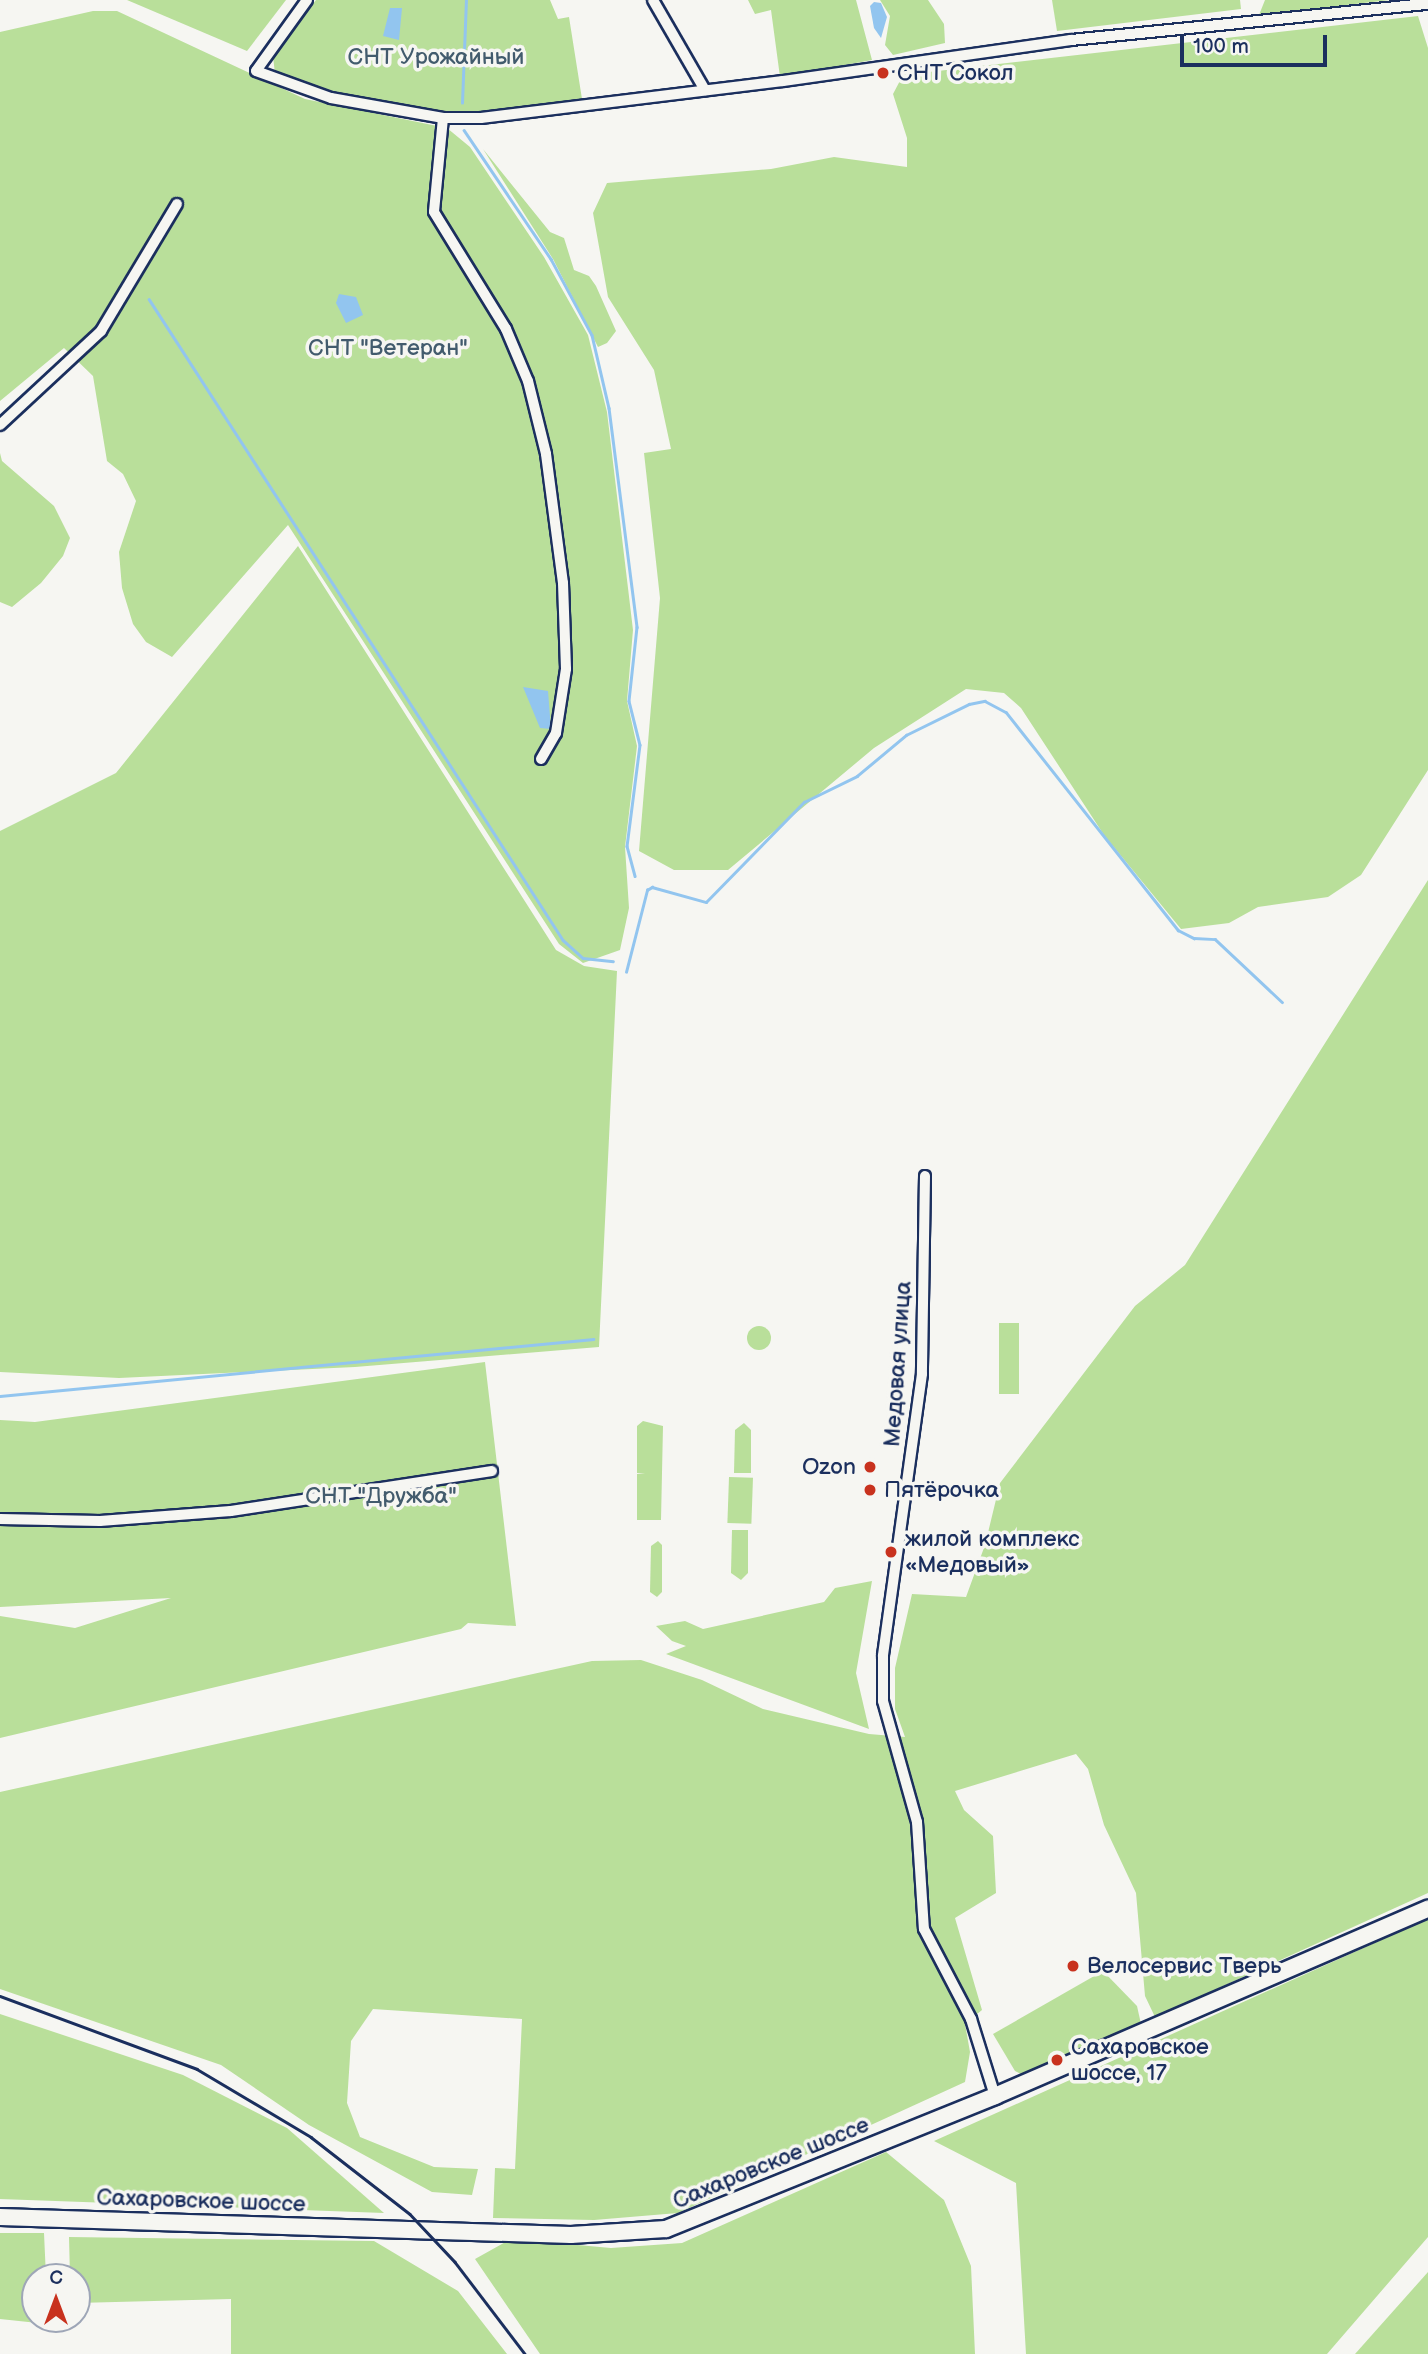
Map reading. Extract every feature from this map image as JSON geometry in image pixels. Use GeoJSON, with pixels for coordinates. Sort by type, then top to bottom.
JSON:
{"type":"FeatureCollection","features":[{"type":"Feature","properties":{"kind":"main road","name":"Сахаровское шоссе"},"geometry":{"type":"LineString","coordinates":[[0,2217],[545,2234],[652,2231],[693,2221],[995,2096],[1428,1909]]}},
{"type":"Feature","properties":{"kind":"street"},"geometry":{"type":"LineString","coordinates":[[307,0],[256,71],[331,99],[443,118],[481,118],[1071,40],[1428,4]]}},
{"type":"Feature","properties":{"kind":"street"},"geometry":{"type":"LineString","coordinates":[[653,0],[705,90]]}},
{"type":"Feature","properties":{"kind":"street"},"geometry":{"type":"LineString","coordinates":[[443,118],[434,212],[506,329],[528,382],[546,454],[563,583],[566,669],[556,733],[541,759]]}},
{"type":"Feature","properties":{"kind":"street"},"geometry":{"type":"LineString","coordinates":[[0,425],[101,331],[177,204]]}},
{"type":"Feature","properties":{"kind":"street","name":"Медовая улица"},"geometry":{"type":"LineString","coordinates":[[925,1176],[922,1374],[883,1656],[885,1713],[917,1822],[924,1929],[971,2019],[995,2096]]}},
{"type":"Feature","properties":{"kind":"street"},"geometry":{"type":"LineString","coordinates":[[0,1519],[100,1521],[231,1511],[492,1471]]}},
{"type":"Feature","properties":{"kind":"green space"},"geometry":{"type":"Polygon","coordinates":[[[127,0],[286,0],[247,51],[127,0]]]}},
{"type":"Feature","properties":{"kind":"green space","name":"СНТ Урожайный"},"geometry":{"type":"Polygon","coordinates":[[[316,0],[550,0],[558,19],[569,17],[582,99],[447,116],[332,96],[275,74],[273,56],[316,0]]]}},
{"type":"Feature","properties":{"kind":"green space"},"geometry":{"type":"Polygon","coordinates":[[[748,0],[856,0],[872,60],[780,77],[771,10],[755,14],[748,0]]]}},
{"type":"Feature","properties":{"kind":"green space"},"geometry":{"type":"Polygon","coordinates":[[[880,0],[928,0],[944,24],[945,43],[893,55],[885,45],[890,16],[880,0]]]}},
{"type":"Feature","properties":{"kind":"green space"},"geometry":{"type":"Polygon","coordinates":[[[1052,0],[1240,0],[1241,9],[1057,31],[1052,0]]]}},
{"type":"Feature","properties":{"kind":"green space"},"geometry":{"type":"Polygon","coordinates":[[[1265,0],[1390,0],[1259,15],[1265,0]]]}},
{"type":"Feature","properties":{"kind":"green space","name":"СНТ \"Ветеран\""},"geometry":{"type":"Polygon","coordinates":[[[93,11],[117,11],[305,99],[447,128],[470,147],[544,257],[588,335],[607,412],[633,630],[627,701],[637,746],[625,847],[629,908],[620,950],[583,963],[559,944],[288,525],[172,657],[146,642],[133,624],[122,588],[119,552],[136,501],[123,474],[107,461],[93,376],[64,348],[0,401],[0,32],[93,11]]]}},
{"type":"Feature","properties":{"kind":"green space"},"geometry":{"type":"Polygon","coordinates":[[[1418,16],[1428,48],[1428,770],[1361,875],[1328,897],[1258,907],[1229,923],[1181,929],[1104,835],[1021,708],[1004,693],[966,689],[874,748],[728,870],[674,870],[639,851],[660,598],[644,453],[671,449],[654,370],[608,297],[593,213],[607,183],[771,169],[834,157],[907,167],[907,138],[893,94],[903,75],[1418,16]]]}},
{"type":"Feature","properties":{"kind":"green space"},"geometry":{"type":"Polygon","coordinates":[[[483,149],[550,232],[564,238],[574,270],[589,276],[596,286],[616,331],[607,343],[598,347],[553,259],[483,149]]]}},
{"type":"Feature","properties":{"kind":"green space"},"geometry":{"type":"Polygon","coordinates":[[[0,453],[2,461],[54,506],[70,538],[63,556],[41,583],[12,607],[0,602],[0,453]]]}},
{"type":"Feature","properties":{"kind":"green space"},"geometry":{"type":"Polygon","coordinates":[[[298,546],[556,950],[584,966],[617,971],[599,1347],[355,1367],[119,1378],[0,1372],[0,831],[116,773],[298,546]]]}},
{"type":"Feature","properties":{"kind":"green space"},"geometry":{"type":"Polygon","coordinates":[[[1428,880],[1428,1893],[1155,2017],[1145,1996],[1136,1893],[1104,1825],[1088,1769],[1076,1754],[955,1791],[964,1810],[993,1836],[996,1893],[955,1918],[982,2010],[965,2024],[970,2052],[965,2082],[678,2213],[594,2220],[493,2218],[495,2168],[515,2169],[522,2019],[373,2009],[351,2041],[347,2103],[360,2137],[434,2167],[478,2169],[472,2195],[432,2192],[309,2125],[221,2065],[0,1989],[0,1792],[592,1661],[641,1660],[702,1680],[763,1709],[869,1734],[905,1737],[895,1709],[895,1668],[912,1594],[966,1597],[985,1545],[1000,1483],[1135,1306],[1185,1265],[1428,880]]]}},
{"type":"Feature","properties":{"kind":"green space"},"geometry":{"type":"Polygon","coordinates":[[[999,1323],[1019,1323],[1019,1394],[999,1394],[999,1323]]]}},
{"type":"Feature","properties":{"kind":"green space"},"geometry":{"type":"Polygon","coordinates":[[[759,1326],[768,1329],[771,1338],[768,1347],[759,1350],[750,1347],[747,1338],[750,1329],[759,1326]]]}},
{"type":"Feature","properties":{"kind":"green space","name":"СНТ \"Дружба\""},"geometry":{"type":"Polygon","coordinates":[[[485,1362],[516,1626],[468,1623],[461,1629],[0,1738],[0,1616],[75,1628],[171,1598],[0,1607],[0,1420],[35,1422],[485,1362]]]}},
{"type":"Feature","properties":{"kind":"green space"},"geometry":{"type":"Polygon","coordinates":[[[643,1421],[663,1426],[661,1520],[637,1520],[637,1474],[645,1473],[637,1473],[637,1426],[643,1421]]]}},
{"type":"Feature","properties":{"kind":"green space"},"geometry":{"type":"Polygon","coordinates":[[[744,1423],[751,1430],[751,1473],[734,1473],[735,1430],[744,1423]]]}},
{"type":"Feature","properties":{"kind":"green space"},"geometry":{"type":"Polygon","coordinates":[[[729,1477],[753,1478],[751,1524],[727,1523],[729,1477]]]}},
{"type":"Feature","properties":{"kind":"green space"},"geometry":{"type":"Polygon","coordinates":[[[732,1530],[748,1530],[748,1573],[741,1580],[731,1573],[732,1530]]]}},
{"type":"Feature","properties":{"kind":"green space"},"geometry":{"type":"Polygon","coordinates":[[[658,1541],[662,1545],[662,1592],[657,1597],[650,1592],[651,1546],[658,1541]]]}},
{"type":"Feature","properties":{"kind":"green space"},"geometry":{"type":"Polygon","coordinates":[[[872,1581],[856,1673],[869,1729],[666,1654],[686,1646],[672,1641],[656,1626],[685,1621],[703,1629],[824,1602],[835,1588],[872,1581]]]}},
{"type":"Feature","properties":{"kind":"green space"},"geometry":{"type":"Polygon","coordinates":[[[1428,1919],[1428,2237],[1327,2354],[1026,2354],[1016,2183],[934,2141],[1428,1919]]]}},
{"type":"Feature","properties":{"kind":"green space"},"geometry":{"type":"Polygon","coordinates":[[[1103,1971],[1137,2006],[1141,2024],[1021,2074],[1015,2071],[993,2034],[1103,1971]]]}},
{"type":"Feature","properties":{"kind":"green space"},"geometry":{"type":"Polygon","coordinates":[[[0,2014],[183,2075],[287,2128],[384,2213],[0,2199],[0,2014]]]}},
{"type":"Feature","properties":{"kind":"green space"},"geometry":{"type":"Polygon","coordinates":[[[886,2152],[944,2200],[971,2266],[975,2354],[540,2354],[475,2259],[511,2239],[611,2248],[682,2243],[886,2152]]]}},
{"type":"Feature","properties":{"kind":"green space"},"geometry":{"type":"Polygon","coordinates":[[[0,2233],[44,2233],[45,2263],[21,2263],[21,2321],[0,2319],[0,2233]]]}},
{"type":"Feature","properties":{"kind":"green space"},"geometry":{"type":"Polygon","coordinates":[[[69,2237],[374,2241],[458,2291],[507,2354],[231,2354],[231,2299],[91,2303],[91,2263],[70,2263],[69,2237]]]}},
{"type":"Feature","properties":{"kind":"green space"},"geometry":{"type":"Polygon","coordinates":[[[1428,2272],[1428,2354],[1355,2354],[1428,2272]]]}},
{"type":"Feature","properties":{"kind":"water"},"geometry":{"type":"Polygon","coordinates":[[[874,2],[881,3],[887,17],[881,38],[874,28],[870,6],[874,2]]]}},
{"type":"Feature","properties":{"kind":"water"},"geometry":{"type":"Polygon","coordinates":[[[390,8],[402,8],[399,40],[383,36],[390,8]]]}},
{"type":"Feature","properties":{"kind":"water"},"geometry":{"type":"Polygon","coordinates":[[[339,294],[356,297],[363,315],[346,323],[336,303],[339,294]]]}},
{"type":"Feature","properties":{"kind":"water"},"geometry":{"type":"Polygon","coordinates":[[[523,687],[548,691],[551,729],[540,728],[523,687]]]}},
{"type":"Feature","properties":{"kind":"waterway"},"geometry":{"type":"LineString","coordinates":[[462,103],[466,0]]}},
{"type":"Feature","properties":{"kind":"waterway"},"geometry":{"type":"LineString","coordinates":[[464,130],[551,259],[592,335],[609,408],[637,627],[629,701],[640,745],[627,846],[635,876]]}},
{"type":"Feature","properties":{"kind":"waterway"},"geometry":{"type":"LineString","coordinates":[[149,299],[563,940],[583,958],[613,961]]}},
{"type":"Feature","properties":{"kind":"waterway"},"geometry":{"type":"LineString","coordinates":[[626,972],[647,890],[652,887],[706,902],[804,802],[857,776],[906,735],[969,704],[985,701],[1006,712],[1178,930],[1194,938],[1215,939],[1282,1002]]}},
{"type":"Feature","properties":{"kind":"waterway"},"geometry":{"type":"LineString","coordinates":[[0,1396],[593,1339]]}},
{"type":"Feature","properties":{"kind":"railway"},"geometry":{"type":"LineString","coordinates":[[0,1996],[197,2069],[311,2137],[410,2214],[455,2262],[525,2354]]}},
{"type":"Feature","properties":{"kind":"place","name":"СНТ Сокол"},"geometry":{"type":"Point","coordinates":[883,73]}},
{"type":"Feature","properties":{"kind":"place","name":"Ozon"},"geometry":{"type":"Point","coordinates":[870,1467]}},
{"type":"Feature","properties":{"kind":"place","name":"Пятёрочка"},"geometry":{"type":"Point","coordinates":[870,1490]}},
{"type":"Feature","properties":{"kind":"place","name":"жилой комплекс «Медовый»"},"geometry":{"type":"Point","coordinates":[891,1552]}},
{"type":"Feature","properties":{"kind":"place","name":"Велосервис Тверь"},"geometry":{"type":"Point","coordinates":[1073,1966]}},
{"type":"Feature","properties":{"kind":"place","name":"Сахаровское шоссе, 17"},"geometry":{"type":"Point","coordinates":[1057,2060]}}]}
